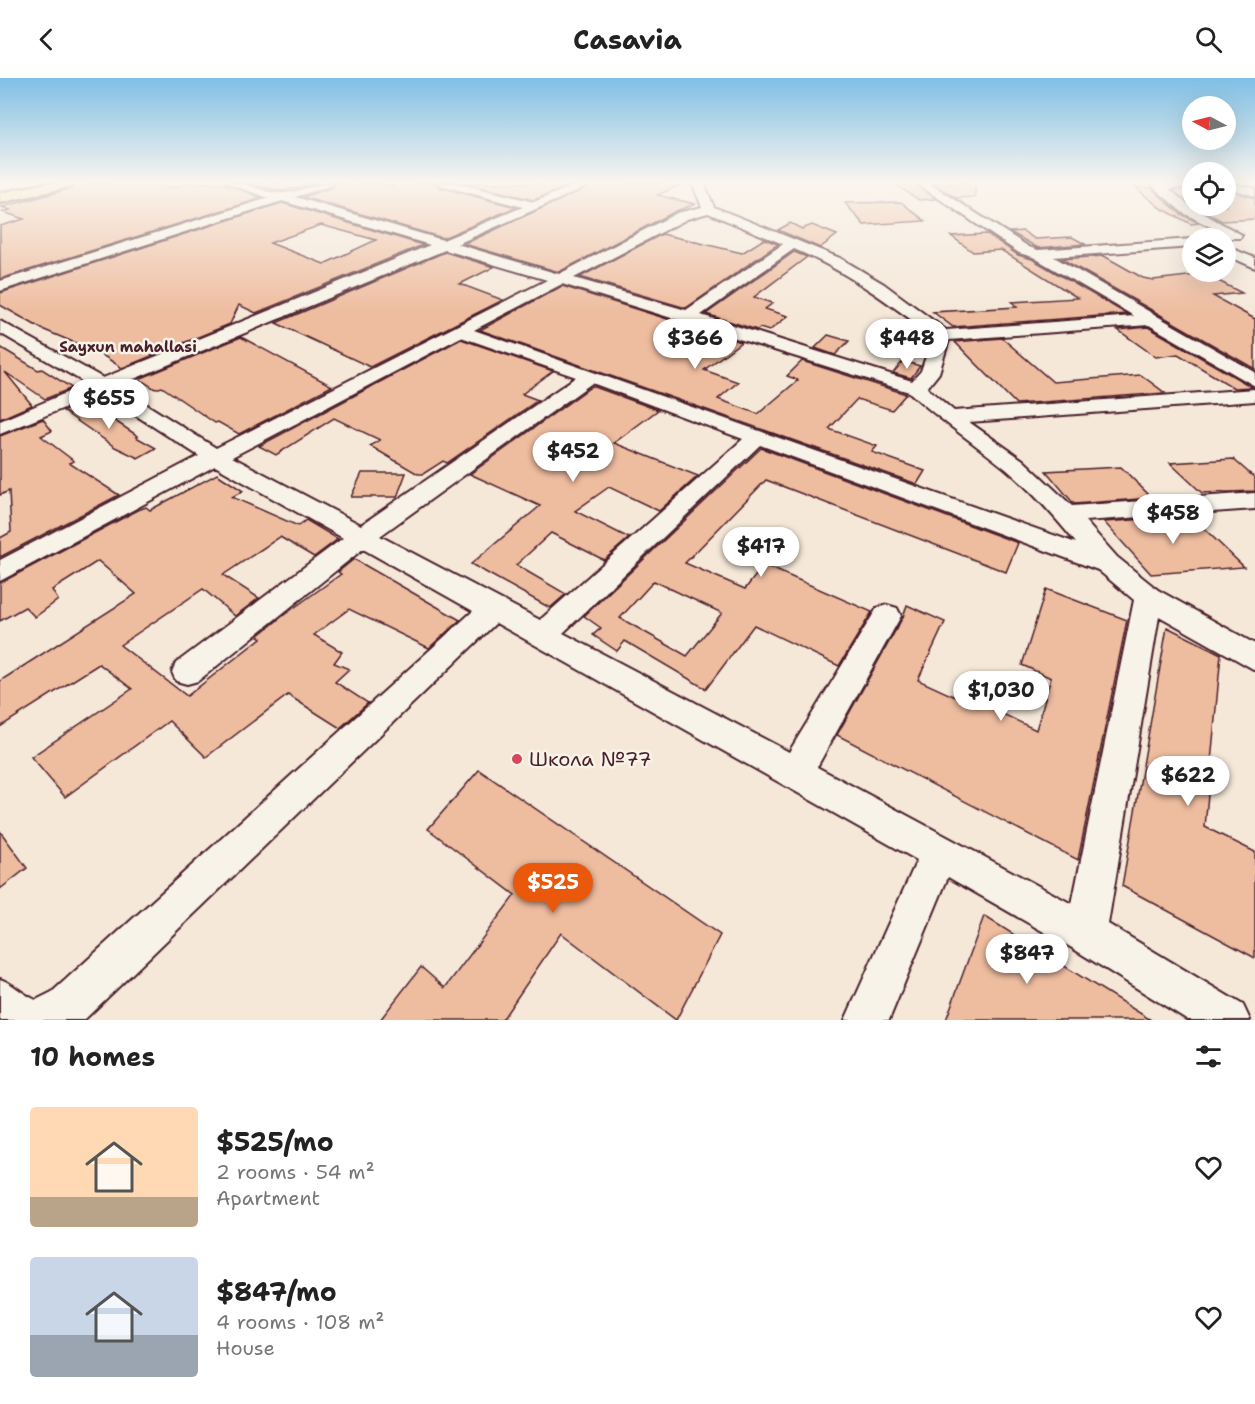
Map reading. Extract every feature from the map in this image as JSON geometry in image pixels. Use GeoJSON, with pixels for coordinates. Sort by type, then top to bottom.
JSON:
{"type":"FeatureCollection","features":[{"type":"Feature","properties":{"kind":"street"},"geometry":{"type":"LineString","coordinates":[[0,286],[187,227]]}},
{"type":"Feature","properties":{"kind":"street"},"geometry":{"type":"LineString","coordinates":[[383,227],[688,316],[916,388],[949,417],[1015,465],[1066,514],[1108,564],[1148,597],[1255,658]]}},
{"type":"Feature","properties":{"kind":"street"},"geometry":{"type":"LineString","coordinates":[[0,428],[487,227]]}},
{"type":"Feature","properties":{"kind":"street"},"geometry":{"type":"LineString","coordinates":[[0,572],[215,457],[661,227]]}},
{"type":"Feature","properties":{"kind":"street"},"geometry":{"type":"LineString","coordinates":[[754,227],[835,261],[878,287],[942,335],[1154,320]]}},
{"type":"Feature","properties":{"kind":"street"},"geometry":{"type":"LineString","coordinates":[[989,227],[1024,250],[1038,254],[1255,380]]}},
{"type":"Feature","properties":{"kind":"street"},"geometry":{"type":"LineString","coordinates":[[688,316],[794,243]]}},
{"type":"Feature","properties":{"kind":"street"},"geometry":{"type":"LineString","coordinates":[[1038,254],[1182,244]]}},
{"type":"Feature","properties":{"kind":"street"},"geometry":{"type":"LineString","coordinates":[[1236,255],[1255,264]]}},
{"type":"Feature","properties":{"kind":"street"},"geometry":{"type":"LineString","coordinates":[[0,326],[102,385],[215,457],[940,852],[1086,934],[1228,1020]]}},
{"type":"Feature","properties":{"kind":"street"},"geometry":{"type":"LineString","coordinates":[[460,331],[1108,564]]}},
{"type":"Feature","properties":{"kind":"street"},"geometry":{"type":"LineString","coordinates":[[916,388],[930,373],[942,335]]}},
{"type":"Feature","properties":{"kind":"street"},"geometry":{"type":"LineString","coordinates":[[187,672],[363,536],[590,376]]}},
{"type":"Feature","properties":{"kind":"street"},"geometry":{"type":"LineString","coordinates":[[949,417],[1255,395]]}},
{"type":"Feature","properties":{"kind":"street"},"geometry":{"type":"LineString","coordinates":[[542,635],[756,438]]}},
{"type":"Feature","properties":{"kind":"street"},"geometry":{"type":"LineString","coordinates":[[1066,514],[1255,501]]}},
{"type":"Feature","properties":{"kind":"street"},"geometry":{"type":"LineString","coordinates":[[1086,934],[1148,597]]}},
{"type":"Feature","properties":{"kind":"street"},"geometry":{"type":"LineString","coordinates":[[42,1020],[67,1006],[494,608]]}},
{"type":"Feature","properties":{"kind":"street"},"geometry":{"type":"LineString","coordinates":[[795,774],[887,616]]}},
{"type":"Feature","properties":{"kind":"street"},"geometry":{"type":"LineString","coordinates":[[867,1020],[940,852]]}},
{"type":"Feature","properties":{"kind":"street"},"geometry":{"type":"LineString","coordinates":[[0,1000],[9,1010],[30,1020]]}},
{"type":"Feature","properties":{"kind":"building"},"geometry":{"type":"Polygon","coordinates":[[[0,227],[168,227],[0,279],[0,227]]]}},
{"type":"Feature","properties":{"kind":"building"},"geometry":{"type":"Polygon","coordinates":[[[207,227],[315,227],[270,243],[324,264],[376,240],[328,227],[362,227],[423,245],[256,313],[239,305],[230,324],[122,368],[99,353],[42,329],[0,305],[0,293],[207,227]]]}},
{"type":"Feature","properties":{"kind":"building"},"geometry":{"type":"Polygon","coordinates":[[[405,227],[469,227],[443,238],[405,227]]]}},
{"type":"Feature","properties":{"kind":"building"},"geometry":{"type":"Polygon","coordinates":[[[501,227],[645,227],[559,272],[464,244],[501,227]]]}},
{"type":"Feature","properties":{"kind":"building"},"geometry":{"type":"Polygon","coordinates":[[[783,227],[802,229],[817,227],[837,235],[820,248],[778,230],[783,227]]]}},
{"type":"Feature","properties":{"kind":"building"},"geometry":{"type":"Polygon","coordinates":[[[1023,231],[1035,239],[1072,237],[1085,244],[1038,248],[1010,232],[1023,231]]]}},
{"type":"Feature","properties":{"kind":"building"},"geometry":{"type":"Polygon","coordinates":[[[662,234],[742,253],[764,239],[778,244],[686,308],[580,277],[662,234]]]}},
{"type":"Feature","properties":{"kind":"building"},"geometry":{"type":"Polygon","coordinates":[[[987,234],[1018,255],[1032,259],[1127,314],[953,327],[933,312],[1017,307],[1012,302],[1078,298],[1001,250],[973,252],[951,236],[987,234]]]}},
{"type":"Feature","properties":{"kind":"building"},"geometry":{"type":"Polygon","coordinates":[[[445,252],[494,267],[460,284],[503,300],[370,367],[276,323],[445,252]]]}},
{"type":"Feature","properties":{"kind":"building"},"geometry":{"type":"Polygon","coordinates":[[[794,252],[807,257],[754,297],[773,303],[765,309],[788,316],[769,331],[760,328],[757,330],[706,314],[794,252]]]}},
{"type":"Feature","properties":{"kind":"building"},"geometry":{"type":"Polygon","coordinates":[[[1104,256],[1143,278],[1153,280],[1182,277],[1182,282],[1221,282],[1242,293],[1213,296],[1255,319],[1255,369],[1062,259],[1104,256]]]}},
{"type":"Feature","properties":{"kind":"building"},"geometry":{"type":"Polygon","coordinates":[[[562,286],[741,342],[704,370],[738,382],[718,399],[758,414],[798,380],[787,376],[802,361],[906,394],[892,410],[857,399],[829,429],[877,446],[872,452],[925,471],[917,484],[480,330],[562,286]]]}},
{"type":"Feature","properties":{"kind":"building"},"geometry":{"type":"Polygon","coordinates":[[[1148,327],[1252,387],[1234,388],[1178,354],[1156,357],[1118,330],[1148,327]]]}},
{"type":"Feature","properties":{"kind":"building"},"geometry":{"type":"Polygon","coordinates":[[[828,335],[849,341],[835,355],[815,348],[828,335]]]}},
{"type":"Feature","properties":{"kind":"building"},"geometry":{"type":"Polygon","coordinates":[[[241,337],[332,386],[239,434],[218,422],[215,423],[162,387],[155,389],[139,379],[241,337]]]}},
{"type":"Feature","properties":{"kind":"building"},"geometry":{"type":"Polygon","coordinates":[[[1002,338],[1053,382],[1141,375],[1165,393],[1016,404],[955,342],[1002,338]]]}},
{"type":"Feature","properties":{"kind":"building"},"geometry":{"type":"Polygon","coordinates":[[[461,339],[553,371],[522,394],[538,400],[447,463],[443,461],[423,474],[418,474],[370,446],[380,440],[334,418],[276,455],[259,446],[461,339]]]}},
{"type":"Feature","properties":{"kind":"building"},"geometry":{"type":"Polygon","coordinates":[[[0,347],[72,388],[45,399],[5,372],[32,405],[0,419],[0,347]]]}},
{"type":"Feature","properties":{"kind":"building"},"geometry":{"type":"Polygon","coordinates":[[[903,361],[920,366],[911,378],[893,373],[903,361]]]}},
{"type":"Feature","properties":{"kind":"building"},"geometry":{"type":"Polygon","coordinates":[[[592,386],[658,410],[614,443],[698,476],[659,511],[609,487],[575,511],[629,538],[604,560],[551,533],[516,565],[566,594],[550,608],[471,564],[540,506],[470,474],[592,386]]]}},
{"type":"Feature","properties":{"kind":"building"},"geometry":{"type":"Polygon","coordinates":[[[86,402],[156,448],[138,458],[115,447],[63,411],[86,402]]]}},
{"type":"Feature","properties":{"kind":"building"},"geometry":{"type":"Polygon","coordinates":[[[43,419],[52,431],[41,436],[74,461],[69,463],[119,495],[0,557],[0,538],[11,532],[9,491],[0,495],[0,436],[43,419]]]}},
{"type":"Feature","properties":{"kind":"building"},"geometry":{"type":"Polygon","coordinates":[[[761,448],[1018,543],[1006,572],[766,480],[685,563],[745,589],[764,565],[872,612],[839,666],[754,625],[706,689],[625,641],[617,651],[593,635],[601,628],[584,616],[761,448]],[[654,581],[620,618],[687,656],[722,613],[654,581]]]}},
{"type":"Feature","properties":{"kind":"building"},"geometry":{"type":"Polygon","coordinates":[[[1233,459],[1255,478],[1255,491],[1202,493],[1170,463],[1233,459]]]}},
{"type":"Feature","properties":{"kind":"building"},"geometry":{"type":"Polygon","coordinates":[[[1121,467],[1152,498],[1074,504],[1046,471],[1121,467]]]}},
{"type":"Feature","properties":{"kind":"building"},"geometry":{"type":"Polygon","coordinates":[[[362,473],[406,473],[397,497],[351,497],[362,473]]]}},
{"type":"Feature","properties":{"kind":"building"},"geometry":{"type":"Polygon","coordinates":[[[217,474],[243,491],[232,497],[298,526],[306,520],[338,539],[314,557],[280,537],[223,575],[259,598],[235,616],[203,589],[120,645],[187,696],[261,638],[258,636],[284,615],[341,574],[338,572],[354,559],[460,620],[429,648],[349,609],[314,635],[342,652],[334,663],[349,669],[335,682],[368,703],[340,728],[288,695],[206,757],[169,721],[65,797],[31,757],[132,689],[99,664],[0,727],[0,681],[136,594],[98,561],[52,590],[58,600],[35,617],[25,607],[0,621],[0,583],[138,510],[146,507],[150,510],[217,474]]]}},
{"type":"Feature","properties":{"kind":"building"},"geometry":{"type":"Polygon","coordinates":[[[1191,516],[1244,567],[1151,574],[1104,522],[1191,516]]]}},
{"type":"Feature","properties":{"kind":"building"},"geometry":{"type":"Polygon","coordinates":[[[1046,589],[1127,620],[1078,860],[837,735],[903,617],[907,605],[945,622],[918,680],[977,707],[978,702],[1036,730],[1051,678],[1022,665],[1046,589]]]}},
{"type":"Feature","properties":{"kind":"building"},"geometry":{"type":"Polygon","coordinates":[[[1167,627],[1221,654],[1205,827],[1255,852],[1255,958],[1122,886],[1167,627]]]}},
{"type":"Feature","properties":{"kind":"building"},"geometry":{"type":"Polygon","coordinates":[[[479,770],[720,935],[676,1020],[561,933],[502,1020],[380,1020],[421,967],[445,988],[515,895],[428,829],[479,770]]]}},
{"type":"Feature","properties":{"kind":"building"},"geometry":{"type":"Polygon","coordinates":[[[0,831],[27,868],[0,889],[0,831]]]}},
{"type":"Feature","properties":{"kind":"building"},"geometry":{"type":"Polygon","coordinates":[[[984,916],[1151,1020],[946,1020],[984,916]]]}},
{"type":"Feature","properties":{"kind":"place","name":"Школа №77"},"geometry":{"type":"Point","coordinates":[517,759]}},
{"type":"Feature","properties":{"kind":"district","name":"Sayxun mahallasi"},"geometry":{"type":"Point","coordinates":[128,347]}}]}
